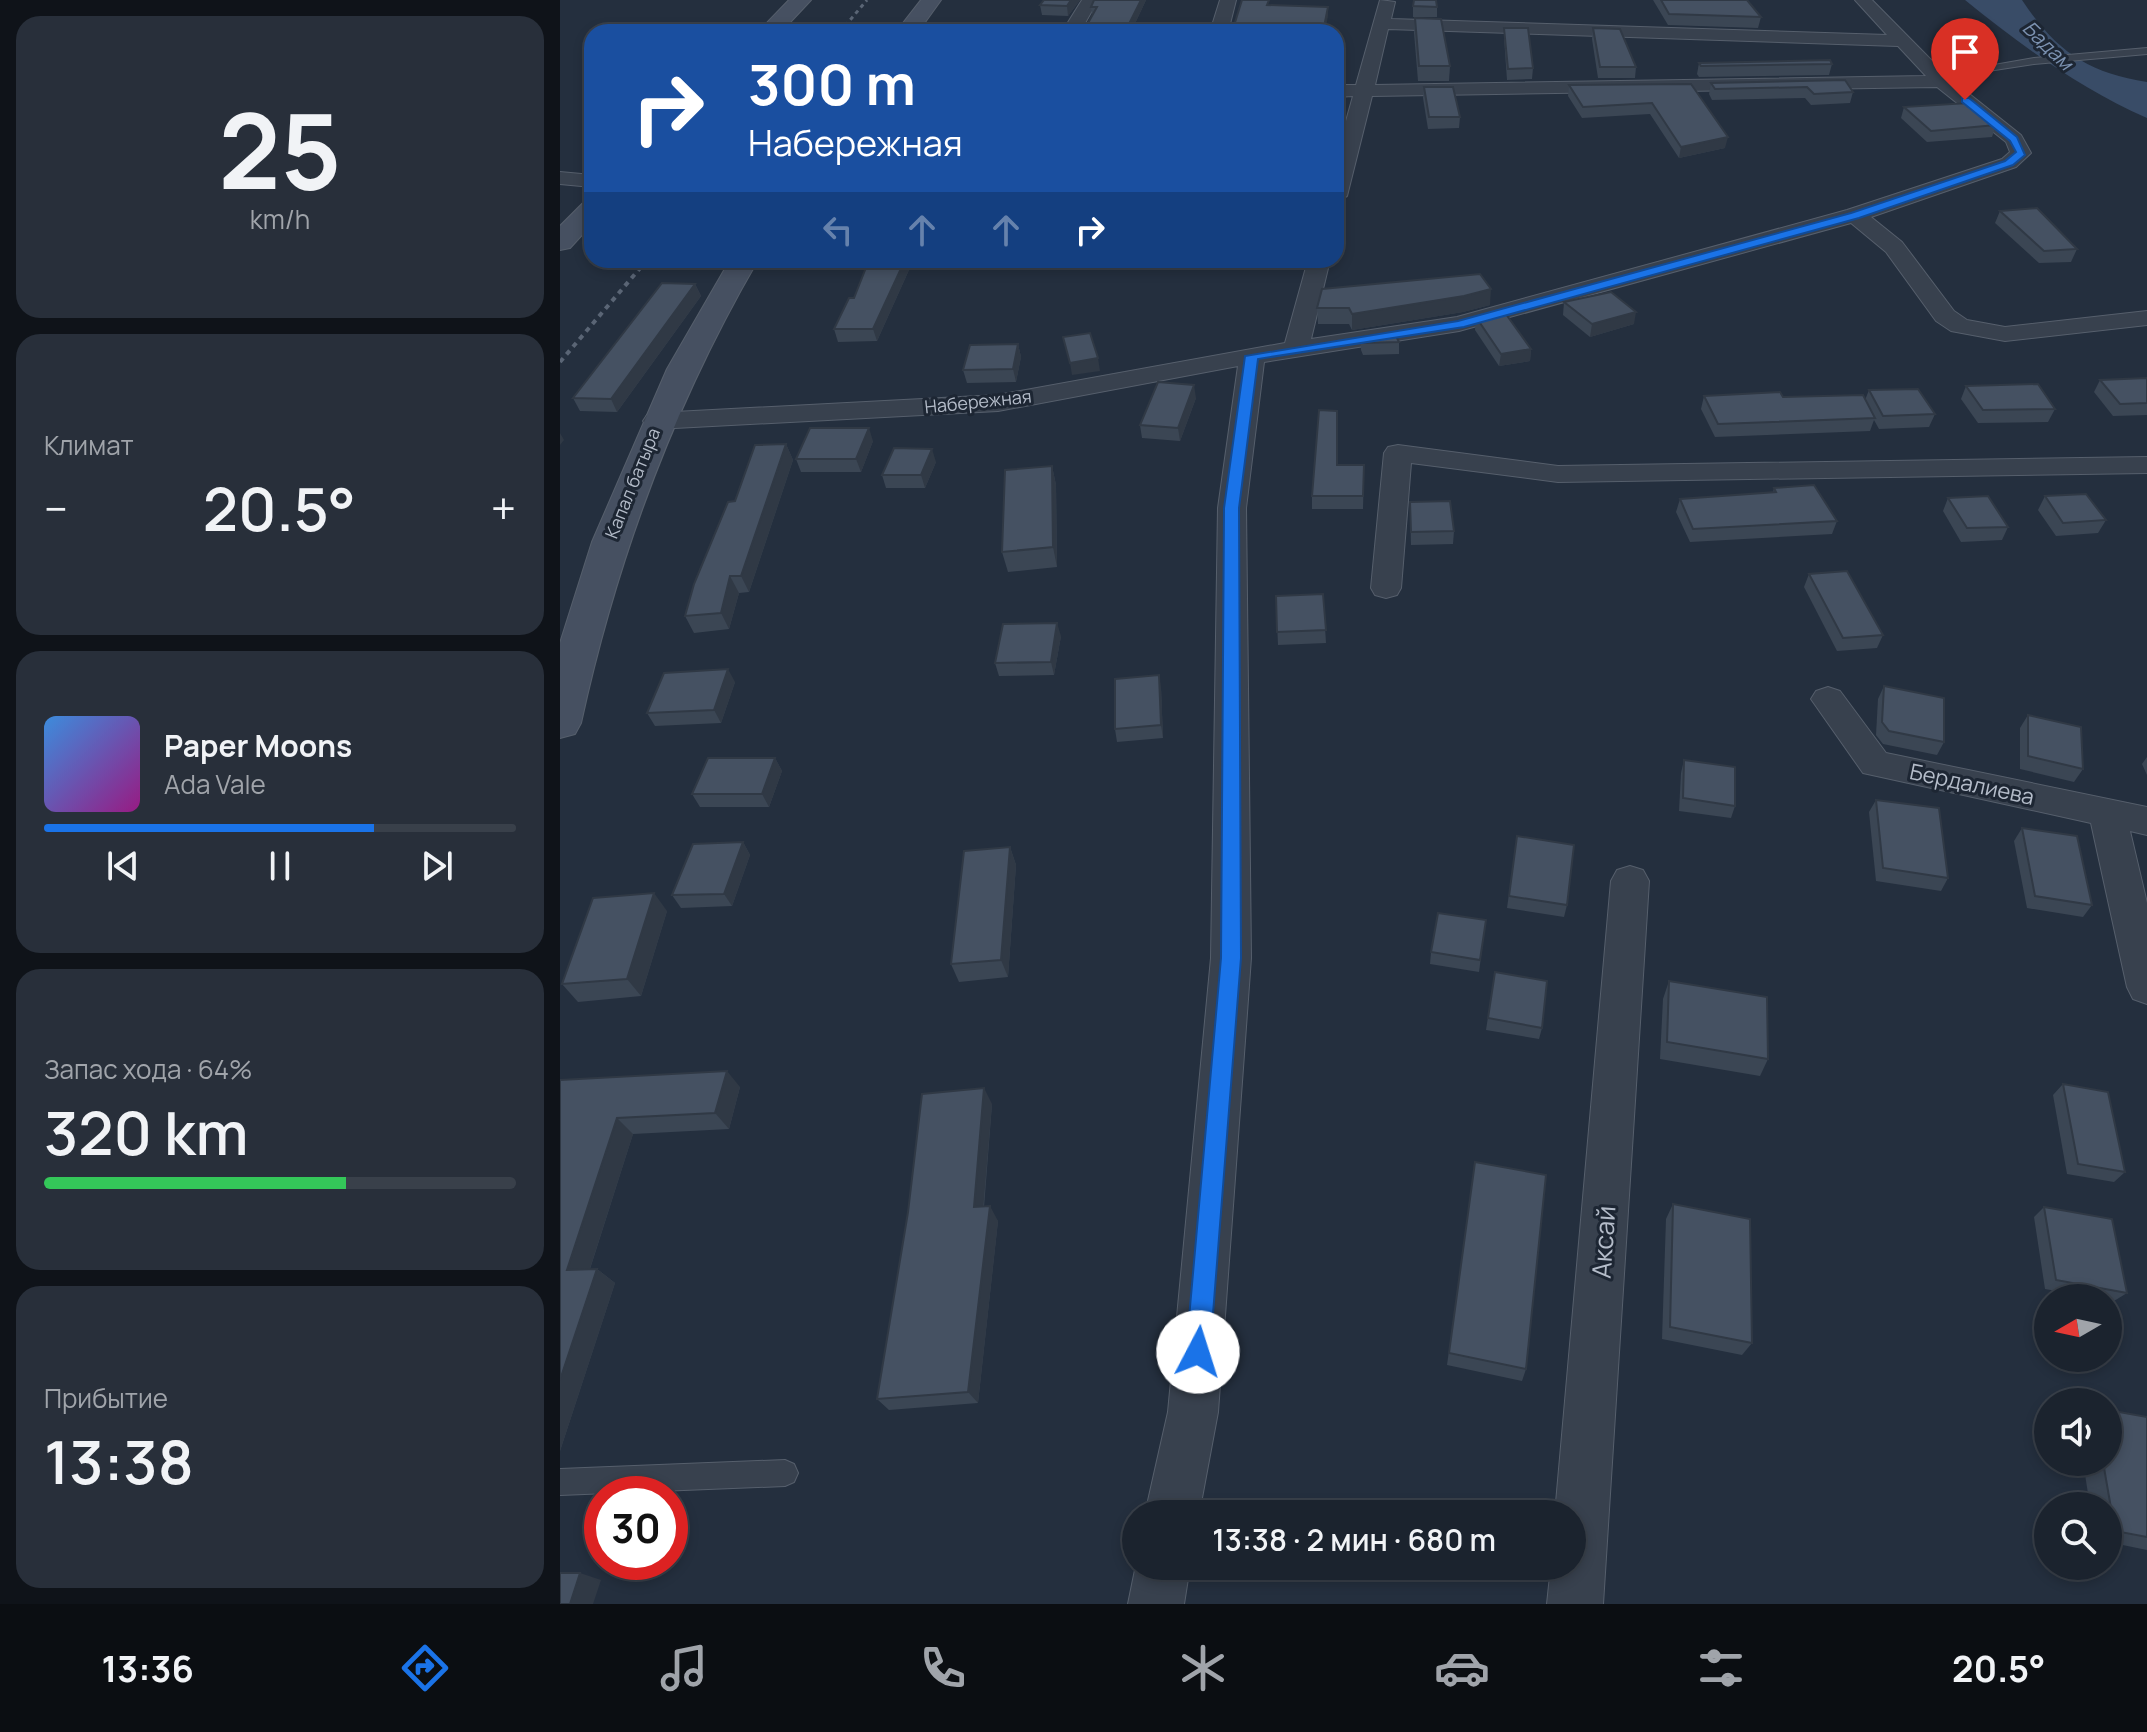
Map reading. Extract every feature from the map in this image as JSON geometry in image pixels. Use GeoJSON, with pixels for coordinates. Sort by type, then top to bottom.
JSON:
{"type":"FeatureCollection","features":[{"type":"Feature","properties":{"kind":"main road"},"geometry":{"type":"LineString","coordinates":[[777,24],[801,0]]}},
{"type":"Feature","properties":{"kind":"main road"},"geometry":{"type":"LineString","coordinates":[[913,24],[931,0]]}},
{"type":"Feature","properties":{"kind":"main road"},"geometry":{"type":"LineString","coordinates":[[560,242],[584,217]]}},
{"type":"Feature","properties":{"kind":"main road","name":"Капал батыра"},"geometry":{"type":"LineString","coordinates":[[560,723],[607,546],[656,421],[712,312],[739,268]]}},
{"type":"Feature","properties":{"kind":"street"},"geometry":{"type":"LineString","coordinates":[[1076,24],[1090,0]]}},
{"type":"Feature","properties":{"kind":"street"},"geometry":{"type":"LineString","coordinates":[[1221,24],[1228,0]]}},
{"type":"Feature","properties":{"kind":"street"},"geometry":{"type":"LineString","coordinates":[[1344,165],[1387,0]]}},
{"type":"Feature","properties":{"kind":"street","name":"Набережная"},"geometry":{"type":"LineString","coordinates":[[656,421],[998,403],[1252,356],[1459,324],[1855,215],[2009,163],[2021,153],[2014,139],[1938,78],[1899,41],[1863,0]]}},
{"type":"Feature","properties":{"kind":"street"},"geometry":{"type":"LineString","coordinates":[[1381,24],[1899,41]]}},
{"type":"Feature","properties":{"kind":"street"},"geometry":{"type":"LineString","coordinates":[[1344,91],[1938,78]]}},
{"type":"Feature","properties":{"kind":"street"},"geometry":{"type":"LineString","coordinates":[[560,178],[584,180]]}},
{"type":"Feature","properties":{"kind":"street"},"geometry":{"type":"LineString","coordinates":[[1855,215],[1894,247],[1945,316],[1960,326],[2005,334],[2136,319],[2147,346]]}},
{"type":"Feature","properties":{"kind":"street"},"geometry":{"type":"LineString","coordinates":[[1296,351],[1317,268]]}},
{"type":"Feature","properties":{"kind":"street"},"geometry":{"type":"LineString","coordinates":[[1175,1500],[1193,1412],[1231,958],[1232,508],[1252,356]]}},
{"type":"Feature","properties":{"kind":"street"},"geometry":{"type":"LineString","coordinates":[[1386,588],[1398,453],[1558,474],[2147,465]]}},
{"type":"Feature","properties":{"kind":"street","name":"Бердалиева"},"geometry":{"type":"LineString","coordinates":[[1828,699],[1875,764],[2147,821]]}},
{"type":"Feature","properties":{"kind":"street"},"geometry":{"type":"LineString","coordinates":[[2107,813],[2147,987]]}},
{"type":"Feature","properties":{"kind":"street","name":"Аксай"},"geometry":{"type":"LineString","coordinates":[[1575,1604],[1630,881]]}},
{"type":"Feature","properties":{"kind":"street"},"geometry":{"type":"LineString","coordinates":[[1156,1604],[1160,1580]]}},
{"type":"Feature","properties":{"kind":"lane"},"geometry":{"type":"LineString","coordinates":[[1938,78],[2034,61],[2147,51]]}},
{"type":"Feature","properties":{"kind":"lane"},"geometry":{"type":"LineString","coordinates":[[560,1482],[785,1473]]}},
{"type":"Feature","properties":{"kind":"water","name":"Бадам"},"geometry":{"type":"Polygon","coordinates":[[[1965,0],[2022,0],[2047,33],[2074,56],[2107,72],[2147,82],[2147,118],[2052,65],[1965,0]]]}},
{"type":"Feature","properties":{"kind":"building"},"geometry":{"type":"Polygon","coordinates":[[[1044,0],[1071,0],[1067,6],[1040,5],[1044,0]]]}},
{"type":"Feature","properties":{"kind":"building"},"geometry":{"type":"Polygon","coordinates":[[[1094,0],[1141,0],[1129,24],[1087,24],[1097,7],[1091,7],[1094,0]]]}},
{"type":"Feature","properties":{"kind":"building"},"geometry":{"type":"Polygon","coordinates":[[[1242,0],[1269,0],[1267,5],[1328,7],[1325,24],[1234,24],[1242,0]]]}},
{"type":"Feature","properties":{"kind":"building"},"geometry":{"type":"Polygon","coordinates":[[[1414,0],[1436,0],[1437,7],[1413,6],[1414,0]]]}},
{"type":"Feature","properties":{"kind":"building"},"geometry":{"type":"Polygon","coordinates":[[[1661,0],[1747,0],[1761,17],[1669,14],[1661,0]]]}},
{"type":"Feature","properties":{"kind":"building"},"geometry":{"type":"Polygon","coordinates":[[[1415,18],[1441,19],[1450,66],[1419,66],[1415,18]]]}},
{"type":"Feature","properties":{"kind":"building"},"geometry":{"type":"Polygon","coordinates":[[[1504,28],[1528,28],[1533,68],[1508,69],[1504,28]]]}},
{"type":"Feature","properties":{"kind":"building"},"geometry":{"type":"Polygon","coordinates":[[[1593,28],[1620,29],[1636,67],[1600,67],[1593,28]]]}},
{"type":"Feature","properties":{"kind":"building"},"geometry":{"type":"Polygon","coordinates":[[[1830,60],[1832,64],[1701,66],[1699,63],[1830,60]]]}},
{"type":"Feature","properties":{"kind":"building"},"geometry":{"type":"Polygon","coordinates":[[[1845,80],[1853,92],[1814,94],[1807,87],[1715,89],[1711,83],[1845,80]]]}},
{"type":"Feature","properties":{"kind":"building"},"geometry":{"type":"Polygon","coordinates":[[[1691,84],[1728,137],[1681,147],[1652,103],[1583,107],[1569,85],[1691,84]]]}},
{"type":"Feature","properties":{"kind":"building"},"geometry":{"type":"Polygon","coordinates":[[[1424,87],[1453,87],[1460,117],[1429,117],[1424,87]]]}},
{"type":"Feature","properties":{"kind":"building"},"geometry":{"type":"Polygon","coordinates":[[[1968,103],[1996,125],[1931,131],[1904,107],[1968,103]]]}},
{"type":"Feature","properties":{"kind":"building"},"geometry":{"type":"Polygon","coordinates":[[[2037,208],[2077,249],[2044,251],[2000,211],[2037,208]]]}},
{"type":"Feature","properties":{"kind":"building"},"geometry":{"type":"Polygon","coordinates":[[[866,268],[901,268],[873,329],[834,329],[849,298],[854,298],[866,268]]]}},
{"type":"Feature","properties":{"kind":"building"},"geometry":{"type":"Polygon","coordinates":[[[1480,274],[1491,289],[1352,314],[1349,308],[1317,308],[1322,289],[1480,274]]]}},
{"type":"Feature","properties":{"kind":"building"},"geometry":{"type":"Polygon","coordinates":[[[662,283],[695,284],[611,399],[573,398],[662,283]]]}},
{"type":"Feature","properties":{"kind":"building"},"geometry":{"type":"Polygon","coordinates":[[[1611,292],[1636,312],[1592,324],[1564,302],[1611,292]]]}},
{"type":"Feature","properties":{"kind":"building"},"geometry":{"type":"Polygon","coordinates":[[[1503,310],[1531,349],[1501,354],[1476,317],[1503,310]]]}},
{"type":"Feature","properties":{"kind":"building"},"geometry":{"type":"Polygon","coordinates":[[[1394,332],[1399,342],[1363,343],[1361,337],[1394,332]]]}},
{"type":"Feature","properties":{"kind":"building"},"geometry":{"type":"Polygon","coordinates":[[[1090,333],[1098,358],[1070,363],[1063,337],[1090,333]]]}},
{"type":"Feature","properties":{"kind":"building"},"geometry":{"type":"Polygon","coordinates":[[[1018,344],[1013,369],[963,370],[970,345],[1018,344]]]}},
{"type":"Feature","properties":{"kind":"building"},"geometry":{"type":"Polygon","coordinates":[[[2147,378],[2147,403],[2120,404],[2100,380],[2147,378]]]}},
{"type":"Feature","properties":{"kind":"building"},"geometry":{"type":"Polygon","coordinates":[[[1158,382],[1194,385],[1178,428],[1140,425],[1158,382]]]}},
{"type":"Feature","properties":{"kind":"building"},"geometry":{"type":"Polygon","coordinates":[[[2038,384],[2055,409],[1983,410],[1966,386],[2038,384]]]}},
{"type":"Feature","properties":{"kind":"building"},"geometry":{"type":"Polygon","coordinates":[[[1918,389],[1935,414],[1883,416],[1869,390],[1918,389]]]}},
{"type":"Feature","properties":{"kind":"building"},"geometry":{"type":"Polygon","coordinates":[[[1780,392],[1783,397],[1863,395],[1875,418],[1718,424],[1704,396],[1780,392]]]}},
{"type":"Feature","properties":{"kind":"building"},"geometry":{"type":"Polygon","coordinates":[[[1319,410],[1337,411],[1337,465],[1364,465],[1363,496],[1312,496],[1319,410]]]}},
{"type":"Feature","properties":{"kind":"building"},"geometry":{"type":"Polygon","coordinates":[[[810,428],[869,428],[856,459],[796,459],[810,428]]]}},
{"type":"Feature","properties":{"kind":"building"},"geometry":{"type":"Polygon","coordinates":[[[786,444],[741,576],[730,576],[721,613],[685,616],[694,584],[728,502],[735,501],[755,445],[786,444]]]}},
{"type":"Feature","properties":{"kind":"building"},"geometry":{"type":"Polygon","coordinates":[[[894,448],[932,449],[921,475],[882,475],[894,448]]]}},
{"type":"Feature","properties":{"kind":"building"},"geometry":{"type":"Polygon","coordinates":[[[1052,466],[1053,547],[1002,552],[1005,470],[1052,466]]]}},
{"type":"Feature","properties":{"kind":"building"},"geometry":{"type":"Polygon","coordinates":[[[1814,485],[1837,521],[1693,529],[1680,499],[1776,492],[1774,488],[1814,485]]]}},
{"type":"Feature","properties":{"kind":"building"},"geometry":{"type":"Polygon","coordinates":[[[2086,494],[2106,520],[2063,523],[2045,496],[2086,494]]]}},
{"type":"Feature","properties":{"kind":"building"},"geometry":{"type":"Polygon","coordinates":[[[1988,496],[2008,527],[1967,528],[1948,498],[1988,496]]]}},
{"type":"Feature","properties":{"kind":"building"},"geometry":{"type":"Polygon","coordinates":[[[1450,501],[1454,531],[1411,532],[1410,502],[1450,501]]]}},
{"type":"Feature","properties":{"kind":"building"},"geometry":{"type":"Polygon","coordinates":[[[1847,571],[1883,635],[1843,638],[1809,574],[1847,571]]]}},
{"type":"Feature","properties":{"kind":"building"},"geometry":{"type":"Polygon","coordinates":[[[1323,594],[1326,630],[1277,632],[1276,596],[1323,594]]]}},
{"type":"Feature","properties":{"kind":"building"},"geometry":{"type":"Polygon","coordinates":[[[1057,623],[1051,662],[995,663],[1003,624],[1057,623]]]}},
{"type":"Feature","properties":{"kind":"building"},"geometry":{"type":"Polygon","coordinates":[[[728,669],[714,710],[647,713],[664,673],[728,669]]]}},
{"type":"Feature","properties":{"kind":"building"},"geometry":{"type":"Polygon","coordinates":[[[1159,675],[1161,725],[1115,729],[1115,679],[1159,675]]]}},
{"type":"Feature","properties":{"kind":"building"},"geometry":{"type":"Polygon","coordinates":[[[1884,686],[1944,698],[1944,742],[1889,731],[1882,722],[1884,686]]]}},
{"type":"Feature","properties":{"kind":"building"},"geometry":{"type":"Polygon","coordinates":[[[2028,715],[2081,727],[2083,769],[2028,756],[2028,715]]]}},
{"type":"Feature","properties":{"kind":"building"},"geometry":{"type":"Polygon","coordinates":[[[708,758],[775,758],[762,794],[692,794],[708,758]]]}},
{"type":"Feature","properties":{"kind":"building"},"geometry":{"type":"Polygon","coordinates":[[[1684,760],[1735,767],[1735,806],[1683,798],[1684,760]]]}},
{"type":"Feature","properties":{"kind":"building"},"geometry":{"type":"Polygon","coordinates":[[[1876,800],[1939,808],[1948,878],[1883,868],[1876,800]]]}},
{"type":"Feature","properties":{"kind":"building"},"geometry":{"type":"Polygon","coordinates":[[[2022,828],[2077,836],[2092,905],[2035,896],[2022,828]]]}},
{"type":"Feature","properties":{"kind":"building"},"geometry":{"type":"Polygon","coordinates":[[[1517,836],[1574,845],[1567,905],[1509,896],[1517,836]]]}},
{"type":"Feature","properties":{"kind":"building"},"geometry":{"type":"Polygon","coordinates":[[[743,842],[724,894],[672,895],[693,844],[743,842]]]}},
{"type":"Feature","properties":{"kind":"building"},"geometry":{"type":"Polygon","coordinates":[[[1010,847],[1001,960],[951,964],[964,851],[1010,847]]]}},
{"type":"Feature","properties":{"kind":"building"},"geometry":{"type":"Polygon","coordinates":[[[654,893],[627,979],[562,984],[593,898],[654,893]]]}},
{"type":"Feature","properties":{"kind":"building"},"geometry":{"type":"Polygon","coordinates":[[[1438,913],[1486,920],[1480,960],[1431,952],[1438,913]]]}},
{"type":"Feature","properties":{"kind":"building"},"geometry":{"type":"Polygon","coordinates":[[[1495,972],[1547,981],[1542,1028],[1488,1018],[1495,972]]]}},
{"type":"Feature","properties":{"kind":"building"},"geometry":{"type":"Polygon","coordinates":[[[1669,981],[1767,997],[1768,1059],[1667,1042],[1669,981]]]}},
{"type":"Feature","properties":{"kind":"building"},"geometry":{"type":"Polygon","coordinates":[[[727,1071],[715,1113],[617,1118],[567,1270],[597,1269],[560,1380],[560,1080],[727,1071]]]}},
{"type":"Feature","properties":{"kind":"building"},"geometry":{"type":"Polygon","coordinates":[[[2063,1084],[2108,1092],[2125,1172],[2078,1164],[2063,1084]]]}},
{"type":"Feature","properties":{"kind":"building"},"geometry":{"type":"Polygon","coordinates":[[[984,1088],[974,1207],[990,1206],[968,1392],[877,1399],[908,1212],[922,1094],[984,1088]]]}},
{"type":"Feature","properties":{"kind":"building"},"geometry":{"type":"Polygon","coordinates":[[[1475,1162],[1546,1175],[1526,1369],[1449,1353],[1475,1162]]]}},
{"type":"Feature","properties":{"kind":"building"},"geometry":{"type":"Polygon","coordinates":[[[1673,1204],[1750,1219],[1752,1343],[1670,1327],[1673,1204]]]}},
{"type":"Feature","properties":{"kind":"building"},"geometry":{"type":"Polygon","coordinates":[[[2044,1207],[2112,1219],[2127,1293],[2122,1292],[2122,1284],[2078,1284],[2056,1280],[2044,1207]]]}},
{"type":"Feature","properties":{"kind":"building"},"geometry":{"type":"Polygon","coordinates":[[[2122,1413],[2147,1417],[2147,1537],[2122,1532],[2122,1492],[2108,1492],[2105,1476],[2122,1476],[2122,1413]]]}},
{"type":"Feature","properties":{"kind":"building"},"geometry":{"type":"Polygon","coordinates":[[[560,1573],[580,1573],[570,1604],[560,1604],[560,1573]]]}},
{"type":"Feature","properties":{"kind":"railway"},"geometry":{"type":"LineString","coordinates":[[847,24],[867,0]]}},
{"type":"Feature","properties":{"kind":"railway"},"geometry":{"type":"LineString","coordinates":[[560,362],[640,268]]}},
{"type":"Feature","properties":{"kind":"route"},"geometry":{"type":"LineString","coordinates":[[1198,1352],[1231,958],[1232,508],[1252,356],[1459,324],[1855,215],[2009,163],[2021,153],[2014,139],[1965,100]]}}]}
